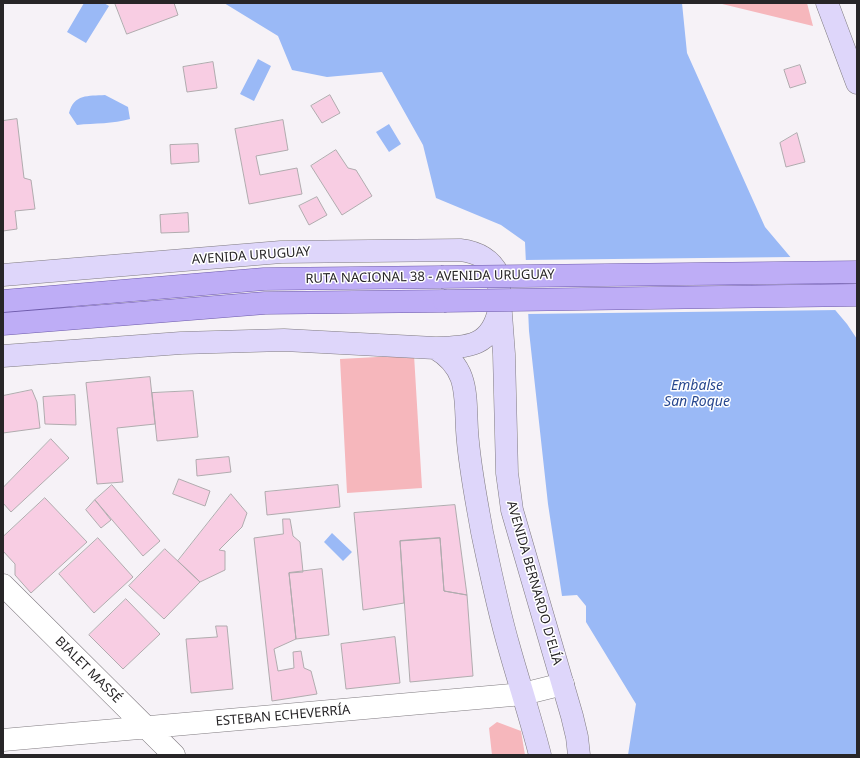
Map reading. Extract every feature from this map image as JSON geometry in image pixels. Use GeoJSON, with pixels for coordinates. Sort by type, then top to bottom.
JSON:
{"type":"FeatureCollection","features":[{"type":"Feature","properties":{"kind":"main road"},"geometry":{"type":"LineString","coordinates":[[827,3],[857,83]]}},
{"type":"Feature","properties":{"kind":"main road","name":"AVENIDA URUGUAY"},"geometry":{"type":"LineString","coordinates":[[3,275],[281,252],[358,250],[460,250],[483,256],[494,266]]}},
{"type":"Feature","properties":{"kind":"main road","name":"AVENIDA BERNARDO D'ELÍA"},"geometry":{"type":"LineString","coordinates":[[494,266],[498,274],[505,371],[507,473],[512,510],[536,585],[576,730],[579,755]]}},
{"type":"Feature","properties":{"kind":"main road","name":"RUTA NACIONAL 38 - AVENIDA URUGUAY"},"geometry":{"type":"LineString","coordinates":[[3,301],[264,279],[857,272]]}},
{"type":"Feature","properties":{"kind":"main road","name":"RUTA NACIONAL 38 - AVENIDA URUGUAY"},"geometry":{"type":"LineString","coordinates":[[3,324],[265,303],[444,302],[857,295]]}},
{"type":"Feature","properties":{"kind":"main road"},"geometry":{"type":"LineString","coordinates":[[3,356],[181,343],[284,340],[435,348],[457,347],[477,343],[489,335],[497,318],[500,305]]}},
{"type":"Feature","properties":{"kind":"main road"},"geometry":{"type":"LineString","coordinates":[[435,348],[446,354],[455,363],[461,375],[465,392],[469,459],[488,564],[505,632],[524,694],[540,755]]}},
{"type":"Feature","properties":{"kind":"street","name":"BIALET MASSÉ"},"geometry":{"type":"LineString","coordinates":[[3,585],[174,755]]}},
{"type":"Feature","properties":{"kind":"street","name":"ESTEBAN ECHEVERRÍA"},"geometry":{"type":"LineString","coordinates":[[3,740],[524,694],[563,684]]}},
{"type":"Feature","properties":{"kind":"shaded area"},"geometry":{"type":"Polygon","coordinates":[[[718,3],[807,3],[813,26],[718,3]]]}},
{"type":"Feature","properties":{"kind":"shaded area"},"geometry":{"type":"Polygon","coordinates":[[[414,355],[422,488],[347,493],[340,359],[414,355]]]}},
{"type":"Feature","properties":{"kind":"shaded area"},"geometry":{"type":"Polygon","coordinates":[[[497,722],[521,731],[525,755],[492,755],[489,728],[497,722]]]}},
{"type":"Feature","properties":{"kind":"water"},"geometry":{"type":"Polygon","coordinates":[[[84,3],[104,3],[109,6],[86,43],[67,32],[84,3]]]}},
{"type":"Feature","properties":{"kind":"water","name":"Embalse San Roque"},"geometry":{"type":"Polygon","coordinates":[[[224,3],[682,3],[687,53],[765,227],[847,324],[857,339],[857,755],[628,755],[636,704],[586,622],[586,606],[577,595],[562,596],[548,504],[529,331],[525,242],[501,225],[436,198],[423,145],[382,72],[327,77],[292,70],[278,36],[224,3]]]}},
{"type":"Feature","properties":{"kind":"water"},"geometry":{"type":"Polygon","coordinates":[[[258,59],[271,66],[254,101],[240,94],[258,59]]]}},
{"type":"Feature","properties":{"kind":"water"},"geometry":{"type":"Polygon","coordinates":[[[105,95],[128,107],[130,119],[111,123],[77,125],[69,113],[74,102],[82,97],[105,95]]]}},
{"type":"Feature","properties":{"kind":"water"},"geometry":{"type":"Polygon","coordinates":[[[389,124],[401,144],[389,152],[376,132],[389,124]]]}},
{"type":"Feature","properties":{"kind":"water"},"geometry":{"type":"Polygon","coordinates":[[[332,533],[352,552],[343,561],[324,542],[332,533]]]}},
{"type":"Feature","properties":{"kind":"pier"},"geometry":{"type":"Polygon","coordinates":[[[793,257],[839,310],[526,314],[524,260],[793,257]]]}},
{"type":"Feature","properties":{"kind":"building"},"geometry":{"type":"Polygon","coordinates":[[[115,3],[174,3],[178,15],[127,34],[115,3]]]}},
{"type":"Feature","properties":{"kind":"building"},"geometry":{"type":"Polygon","coordinates":[[[213,62],[217,88],[187,92],[183,67],[213,62]]]}},
{"type":"Feature","properties":{"kind":"building"},"geometry":{"type":"Polygon","coordinates":[[[800,65],[806,83],[790,88],[784,70],[800,65]]]}},
{"type":"Feature","properties":{"kind":"building"},"geometry":{"type":"Polygon","coordinates":[[[330,95],[340,113],[322,123],[311,106],[330,95]]]}},
{"type":"Feature","properties":{"kind":"building"},"geometry":{"type":"Polygon","coordinates":[[[17,119],[24,178],[31,180],[35,209],[15,211],[17,229],[3,231],[3,121],[17,119]]]}},
{"type":"Feature","properties":{"kind":"building"},"geometry":{"type":"Polygon","coordinates":[[[283,120],[288,150],[256,156],[260,175],[297,168],[302,194],[249,204],[235,129],[283,120]]]}},
{"type":"Feature","properties":{"kind":"building"},"geometry":{"type":"Polygon","coordinates":[[[797,133],[805,162],[786,167],[780,143],[797,133]]]}},
{"type":"Feature","properties":{"kind":"building"},"geometry":{"type":"Polygon","coordinates":[[[198,144],[199,162],[171,164],[170,145],[198,144]]]}},
{"type":"Feature","properties":{"kind":"building"},"geometry":{"type":"Polygon","coordinates":[[[336,150],[348,168],[356,170],[372,196],[342,215],[311,166],[336,150]]]}},
{"type":"Feature","properties":{"kind":"building"},"geometry":{"type":"Polygon","coordinates":[[[317,197],[327,215],[309,225],[299,206],[317,197]]]}},
{"type":"Feature","properties":{"kind":"building"},"geometry":{"type":"Polygon","coordinates":[[[188,213],[189,232],[161,233],[160,215],[188,213]]]}},
{"type":"Feature","properties":{"kind":"building"},"geometry":{"type":"Polygon","coordinates":[[[150,377],[155,424],[117,428],[123,482],[97,484],[86,383],[150,377]]]}},
{"type":"Feature","properties":{"kind":"building"},"geometry":{"type":"Polygon","coordinates":[[[32,390],[37,402],[40,428],[3,433],[3,396],[32,390]]]}},
{"type":"Feature","properties":{"kind":"building"},"geometry":{"type":"Polygon","coordinates":[[[193,391],[198,437],[157,441],[152,393],[193,391]]]}},
{"type":"Feature","properties":{"kind":"building"},"geometry":{"type":"Polygon","coordinates":[[[75,395],[76,425],[45,424],[43,397],[75,395]]]}},
{"type":"Feature","properties":{"kind":"building"},"geometry":{"type":"Polygon","coordinates":[[[51,439],[69,458],[11,512],[3,503],[3,488],[51,439]]]}},
{"type":"Feature","properties":{"kind":"building"},"geometry":{"type":"Polygon","coordinates":[[[229,457],[231,472],[197,476],[196,460],[229,457]]]}},
{"type":"Feature","properties":{"kind":"building"},"geometry":{"type":"Polygon","coordinates":[[[179,479],[210,491],[205,506],[173,494],[179,479]]]}},
{"type":"Feature","properties":{"kind":"building"},"geometry":{"type":"Polygon","coordinates":[[[112,485],[160,541],[143,556],[95,500],[112,485]]]}},
{"type":"Feature","properties":{"kind":"building"},"geometry":{"type":"Polygon","coordinates":[[[338,485],[340,507],[267,515],[265,492],[338,485]]]}},
{"type":"Feature","properties":{"kind":"building"},"geometry":{"type":"Polygon","coordinates":[[[231,494],[247,513],[242,527],[219,550],[225,551],[225,570],[200,582],[178,561],[231,494]]]}},
{"type":"Feature","properties":{"kind":"building"},"geometry":{"type":"Polygon","coordinates":[[[45,498],[87,542],[31,593],[15,575],[15,564],[3,551],[3,537],[45,498]]]}},
{"type":"Feature","properties":{"kind":"building"},"geometry":{"type":"Polygon","coordinates":[[[95,500],[111,520],[101,528],[86,510],[95,500]]]}},
{"type":"Feature","properties":{"kind":"building"},"geometry":{"type":"Polygon","coordinates":[[[455,505],[467,595],[444,591],[440,538],[400,541],[404,603],[363,610],[354,513],[455,505]]]}},
{"type":"Feature","properties":{"kind":"building"},"geometry":{"type":"Polygon","coordinates":[[[283,519],[290,519],[293,536],[300,542],[303,572],[289,573],[296,639],[274,649],[278,671],[294,668],[293,652],[301,651],[304,668],[311,671],[317,694],[272,701],[254,538],[283,534],[283,519]]]}},
{"type":"Feature","properties":{"kind":"building"},"geometry":{"type":"Polygon","coordinates":[[[98,538],[133,577],[94,613],[59,574],[98,538]]]}},
{"type":"Feature","properties":{"kind":"building"},"geometry":{"type":"Polygon","coordinates":[[[440,538],[444,591],[467,595],[473,676],[410,682],[400,541],[440,538]]]}},
{"type":"Feature","properties":{"kind":"building"},"geometry":{"type":"Polygon","coordinates":[[[165,549],[200,582],[164,619],[129,586],[165,549]]]}},
{"type":"Feature","properties":{"kind":"building"},"geometry":{"type":"Polygon","coordinates":[[[322,569],[329,635],[296,639],[289,573],[322,569]]]}},
{"type":"Feature","properties":{"kind":"building"},"geometry":{"type":"Polygon","coordinates":[[[126,599],[160,634],[123,669],[89,635],[126,599]]]}},
{"type":"Feature","properties":{"kind":"building"},"geometry":{"type":"Polygon","coordinates":[[[216,626],[227,626],[233,689],[191,693],[186,639],[217,637],[216,626]]]}},
{"type":"Feature","properties":{"kind":"building"},"geometry":{"type":"Polygon","coordinates":[[[395,637],[400,683],[346,689],[341,644],[395,637]]]}}]}
